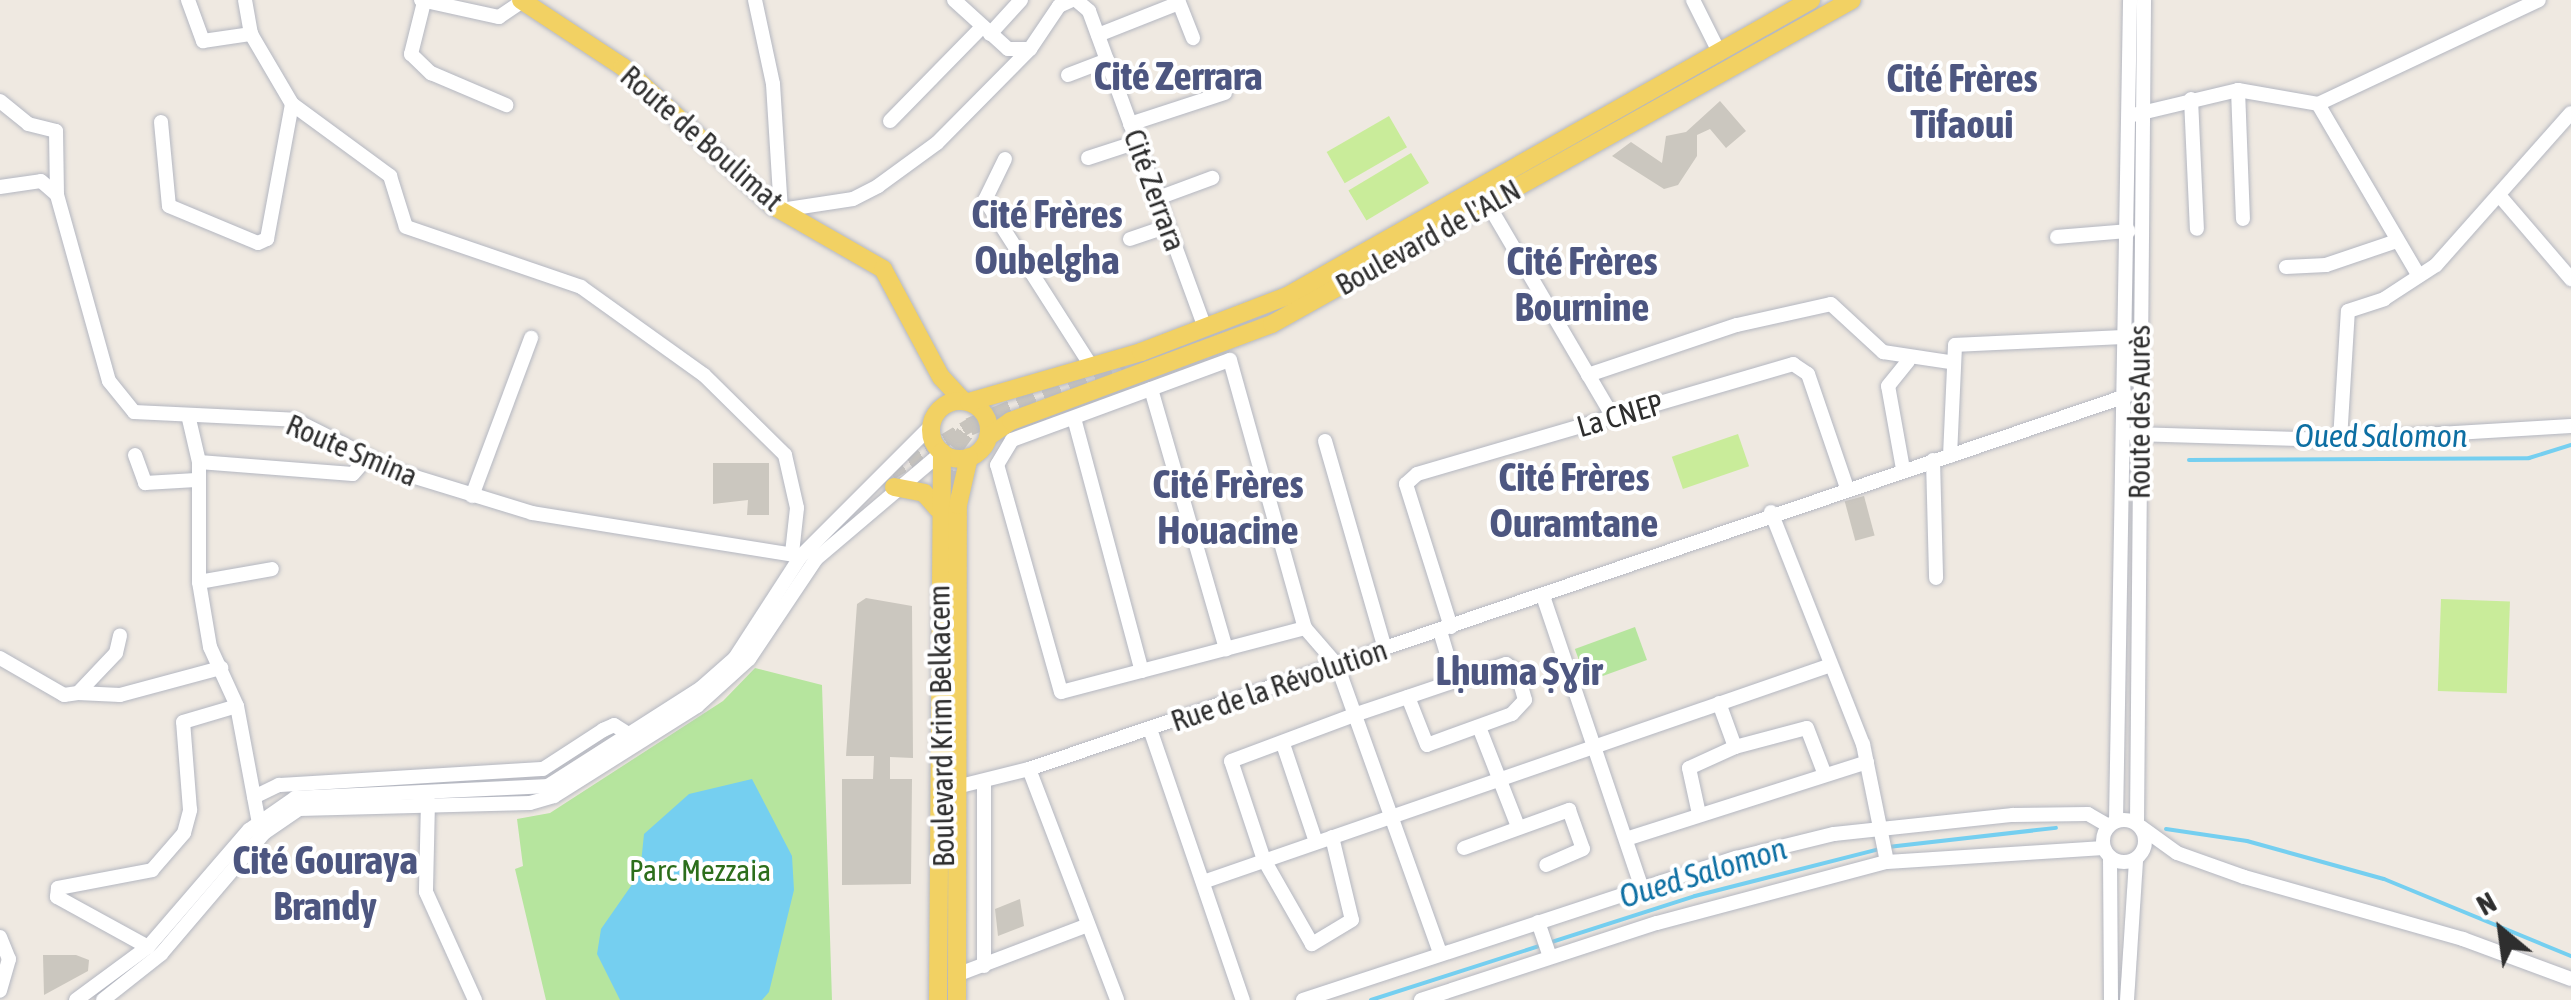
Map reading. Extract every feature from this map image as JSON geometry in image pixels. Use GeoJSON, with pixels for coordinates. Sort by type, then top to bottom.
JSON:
{"type":"FeatureCollection","features":[{"type":"Feature","properties":{"kind":"main road","name":"Boulevard de l'ALN"},"geometry":{"type":"LineString","coordinates":[[966,402],[1092,366],[1287,296],[1811,0]]}},
{"type":"Feature","properties":{"kind":"main road","name":"Boulevard de l'ALN"},"geometry":{"type":"LineString","coordinates":[[988,437],[1011,421],[1227,351],[1852,0]]}},
{"type":"Feature","properties":{"kind":"main road","name":"Route de Boulimat"},"geometry":{"type":"LineString","coordinates":[[522,1],[622,67],[782,210],[884,269],[941,377],[966,402]]}},
{"type":"Feature","properties":{"kind":"main road","name":"Route de Boulimat"},"geometry":{"type":"LineString","coordinates":[[936,417],[941,377]]}},
{"type":"Feature","properties":{"kind":"main road"},"geometry":{"type":"LineString","coordinates":[[966,402],[985,416],[988,437],[969,457],[942,452],[936,417],[966,402]]}},
{"type":"Feature","properties":{"kind":"main road","name":"Boulevard Krim Belkacem"},"geometry":{"type":"LineString","coordinates":[[942,452],[938,509],[959,974],[957,1000]]}},
{"type":"Feature","properties":{"kind":"main road","name":"Boulevard Krim Belkacem"},"geometry":{"type":"LineString","coordinates":[[938,1000],[951,789],[958,505],[969,457]]}},
{"type":"Feature","properties":{"kind":"main road"},"geometry":{"type":"LineString","coordinates":[[894,487],[924,493],[938,509]]}},
{"type":"Feature","properties":{"kind":"street"},"geometry":{"type":"LineString","coordinates":[[188,0],[203,41],[251,34]]}},
{"type":"Feature","properties":{"kind":"street"},"geometry":{"type":"LineString","coordinates":[[244,0],[251,34],[292,104],[390,176],[406,227],[581,287],[704,374],[785,456],[797,508],[796,554]]}},
{"type":"Feature","properties":{"kind":"street"},"geometry":{"type":"LineString","coordinates":[[755,0],[774,84],[782,210]]}},
{"type":"Feature","properties":{"kind":"street"},"geometry":{"type":"LineString","coordinates":[[954,0],[1008,49],[1030,50]]}},
{"type":"Feature","properties":{"kind":"street"},"geometry":{"type":"LineString","coordinates":[[890,120],[1021,0]]}},
{"type":"Feature","properties":{"kind":"street","name":"Cité Zerrara"},"geometry":{"type":"LineString","coordinates":[[782,210],[853,199],[878,186],[937,143],[1030,50],[1059,6],[1074,0],[1098,35],[1205,328]]}},
{"type":"Feature","properties":{"kind":"street"},"geometry":{"type":"LineString","coordinates":[[1692,0],[1719,52]]}},
{"type":"Feature","properties":{"kind":"street","name":"Route des Aurès"},"geometry":{"type":"LineString","coordinates":[[2130,0],[2135,114],[2132,441],[2138,857]]}},
{"type":"Feature","properties":{"kind":"street","name":"Route des Aurès"},"geometry":{"type":"LineString","coordinates":[[2107,852],[2113,824],[2132,441],[2126,396],[2129,231],[2144,0]]}},
{"type":"Feature","properties":{"kind":"street"},"geometry":{"type":"LineString","coordinates":[[2135,114],[2238,90],[2318,104],[2540,0]]}},
{"type":"Feature","properties":{"kind":"street"},"geometry":{"type":"LineString","coordinates":[[506,105],[431,73],[410,54],[422,1],[499,17],[522,1]]}},
{"type":"Feature","properties":{"kind":"street"},"geometry":{"type":"LineString","coordinates":[[1098,35],[1179,2],[1193,38]]}},
{"type":"Feature","properties":{"kind":"street"},"geometry":{"type":"LineString","coordinates":[[1068,75],[1107,60]]}},
{"type":"Feature","properties":{"kind":"street"},"geometry":{"type":"LineString","coordinates":[[2238,90],[2242,219]]}},
{"type":"Feature","properties":{"kind":"street"},"geometry":{"type":"LineString","coordinates":[[1130,124],[1225,93]]}},
{"type":"Feature","properties":{"kind":"street"},"geometry":{"type":"LineString","coordinates":[[2192,99],[2197,229]]}},
{"type":"Feature","properties":{"kind":"street","name":"Route Smina"},"geometry":{"type":"LineString","coordinates":[[0,101],[28,124],[56,130],[57,195],[114,393],[134,412],[188,419],[248,413],[295,420],[368,456],[472,496],[532,514],[796,554]]}},
{"type":"Feature","properties":{"kind":"street"},"geometry":{"type":"LineString","coordinates":[[161,122],[169,206],[258,243],[267,239],[292,104]]}},
{"type":"Feature","properties":{"kind":"street"},"geometry":{"type":"LineString","coordinates":[[2318,104],[2394,242],[2420,276]]}},
{"type":"Feature","properties":{"kind":"street"},"geometry":{"type":"LineString","coordinates":[[2340,440],[2348,311],[2420,276],[2500,195],[2571,113]]}},
{"type":"Feature","properties":{"kind":"street"},"geometry":{"type":"LineString","coordinates":[[1088,158],[1137,142]]}},
{"type":"Feature","properties":{"kind":"street"},"geometry":{"type":"LineString","coordinates":[[1005,159],[985,200],[1092,366]]}},
{"type":"Feature","properties":{"kind":"street"},"geometry":{"type":"LineString","coordinates":[[1158,198],[1212,178]]}},
{"type":"Feature","properties":{"kind":"street"},"geometry":{"type":"LineString","coordinates":[[0,187],[31,180],[57,195]]}},
{"type":"Feature","properties":{"kind":"street"},"geometry":{"type":"LineString","coordinates":[[2500,195],[2571,279]]}},
{"type":"Feature","properties":{"kind":"street"},"geometry":{"type":"LineString","coordinates":[[1488,204],[1613,417]]}},
{"type":"Feature","properties":{"kind":"street"},"geometry":{"type":"LineString","coordinates":[[1130,239],[1168,226]]}},
{"type":"Feature","properties":{"kind":"street"},"geometry":{"type":"LineString","coordinates":[[2057,236],[2129,231]]}},
{"type":"Feature","properties":{"kind":"street"},"geometry":{"type":"LineString","coordinates":[[2286,267],[2326,265],[2394,242]]}},
{"type":"Feature","properties":{"kind":"street"},"geometry":{"type":"LineString","coordinates":[[1588,375],[1737,325],[1831,304],[1883,352],[1908,360],[1950,362]]}},
{"type":"Feature","properties":{"kind":"street"},"geometry":{"type":"LineString","coordinates":[[472,496],[531,338]]}},
{"type":"Feature","properties":{"kind":"street"},"geometry":{"type":"LineString","coordinates":[[1950,456],[1950,362],[1954,346],[2127,338]]}},
{"type":"Feature","properties":{"kind":"street"},"geometry":{"type":"LineString","coordinates":[[1305,628],[1060,692],[997,465],[1012,440],[1151,389],[1227,351],[1305,628],[1337,666],[1440,953]]}},
{"type":"Feature","properties":{"kind":"street"},"geometry":{"type":"LineString","coordinates":[[1903,469],[1888,386],[1908,360]]}},
{"type":"Feature","properties":{"kind":"street","name":"La CNEP"},"geometry":{"type":"LineString","coordinates":[[1446,629],[1406,484],[1794,364],[1808,374],[1846,485]]}},
{"type":"Feature","properties":{"kind":"street"},"geometry":{"type":"LineString","coordinates":[[1151,389],[1226,649]]}},
{"type":"Feature","properties":{"kind":"street","name":"Rue de la Révolution"},"geometry":{"type":"LineString","coordinates":[[951,789],[1029,769],[1337,666],[1544,596],[1846,485],[1950,456],[2126,396]]}},
{"type":"Feature","properties":{"kind":"street"},"geometry":{"type":"LineString","coordinates":[[551,791],[718,676],[796,554],[936,417]]}},
{"type":"Feature","properties":{"kind":"street"},"geometry":{"type":"LineString","coordinates":[[1074,418],[1142,671]]}},
{"type":"Feature","properties":{"kind":"street"},"geometry":{"type":"LineString","coordinates":[[188,419],[199,462],[198,582],[221,668],[237,706],[258,822]]}},
{"type":"Feature","properties":{"kind":"street"},"geometry":{"type":"LineString","coordinates":[[2132,441],[2340,440],[2569,425]]}},
{"type":"Feature","properties":{"kind":"street"},"geometry":{"type":"LineString","coordinates":[[1325,440],[1385,649]]}},
{"type":"Feature","properties":{"kind":"street"},"geometry":{"type":"LineString","coordinates":[[103,1000],[162,954],[264,833],[299,810],[551,791],[728,684],[816,559],[894,487],[942,452]]}},
{"type":"Feature","properties":{"kind":"street"},"geometry":{"type":"LineString","coordinates":[[135,455],[144,483],[196,480]]}},
{"type":"Feature","properties":{"kind":"street"},"geometry":{"type":"LineString","coordinates":[[199,462],[353,474],[368,456]]}},
{"type":"Feature","properties":{"kind":"street"},"geometry":{"type":"LineString","coordinates":[[1933,460],[1936,578]]}},
{"type":"Feature","properties":{"kind":"street"},"geometry":{"type":"LineString","coordinates":[[1771,512],[1867,762],[1887,862]]}},
{"type":"Feature","properties":{"kind":"street"},"geometry":{"type":"LineString","coordinates":[[198,582],[272,569]]}},
{"type":"Feature","properties":{"kind":"street"},"geometry":{"type":"LineString","coordinates":[[1544,596],[1642,888]]}},
{"type":"Feature","properties":{"kind":"street"},"geometry":{"type":"LineString","coordinates":[[1446,629],[1455,681]]}},
{"type":"Feature","properties":{"kind":"street"},"geometry":{"type":"LineString","coordinates":[[78,693],[116,653],[120,635]]}},
{"type":"Feature","properties":{"kind":"street"},"geometry":{"type":"LineString","coordinates":[[0,658],[64,695],[120,695],[221,668]]}},
{"type":"Feature","properties":{"kind":"street"},"geometry":{"type":"LineString","coordinates":[[1332,837],[1352,920],[1325,941],[1300,935],[1264,860],[1231,761],[1284,744],[1354,714],[1506,664],[1517,672],[1521,709],[1478,727],[1422,743],[1408,697]]}},
{"type":"Feature","properties":{"kind":"street"},"geometry":{"type":"LineString","coordinates":[[1203,882],[1831,665]]}},
{"type":"Feature","properties":{"kind":"street"},"geometry":{"type":"LineString","coordinates":[[1719,703],[1735,747]]}},
{"type":"Feature","properties":{"kind":"street"},"geometry":{"type":"LineString","coordinates":[[148,947],[57,898],[58,888],[152,870],[184,834],[190,810],[183,722],[237,706]]}},
{"type":"Feature","properties":{"kind":"street"},"geometry":{"type":"LineString","coordinates":[[254,796],[330,780],[543,769],[603,730],[614,726],[630,734]]}},
{"type":"Feature","properties":{"kind":"street"},"geometry":{"type":"LineString","coordinates":[[1478,727],[1496,780],[1517,824]]}},
{"type":"Feature","properties":{"kind":"street"},"geometry":{"type":"LineString","coordinates":[[1150,728],[1244,1000]]}},
{"type":"Feature","properties":{"kind":"street"},"geometry":{"type":"LineString","coordinates":[[1699,814],[1690,768],[1735,747],[1807,728],[1825,775]]}},
{"type":"Feature","properties":{"kind":"street"},"geometry":{"type":"LineString","coordinates":[[1284,744],[1316,842]]}},
{"type":"Feature","properties":{"kind":"street"},"geometry":{"type":"LineString","coordinates":[[1626,839],[1867,762]]}},
{"type":"Feature","properties":{"kind":"street"},"geometry":{"type":"LineString","coordinates":[[543,769],[551,791]]}},
{"type":"Feature","properties":{"kind":"street"},"geometry":{"type":"LineString","coordinates":[[1029,769],[1116,1000]]}},
{"type":"Feature","properties":{"kind":"street"},"geometry":{"type":"LineString","coordinates":[[984,782],[984,966]]}},
{"type":"Feature","properties":{"kind":"street"},"geometry":{"type":"LineString","coordinates":[[76,1000],[148,947],[258,822],[295,798],[428,801]]}},
{"type":"Feature","properties":{"kind":"street"},"geometry":{"type":"LineString","coordinates":[[428,801],[429,903],[475,1000]]}},
{"type":"Feature","properties":{"kind":"street"},"geometry":{"type":"LineString","coordinates":[[1464,848],[1517,824],[1569,810],[1583,849],[1546,865]]}},
{"type":"Feature","properties":{"kind":"street"},"geometry":{"type":"LineString","coordinates":[[1304,1000],[1736,858],[1881,828],[2088,814],[2113,824],[2139,825],[2178,853],[2571,978]]}},
{"type":"Feature","properties":{"kind":"street"},"geometry":{"type":"LineString","coordinates":[[1421,1000],[1549,954],[1887,862],[2107,852],[2138,857],[2178,853]]}},
{"type":"Feature","properties":{"kind":"street"},"geometry":{"type":"LineString","coordinates":[[2107,852],[2111,1000]]}},
{"type":"Feature","properties":{"kind":"street"},"geometry":{"type":"LineString","coordinates":[[2127,1000],[2138,857]]}},
{"type":"Feature","properties":{"kind":"street"},"geometry":{"type":"LineString","coordinates":[[959,974],[1088,925]]}},
{"type":"Feature","properties":{"kind":"street"},"geometry":{"type":"LineString","coordinates":[[1539,925],[1549,954]]}},
{"type":"Feature","properties":{"kind":"street"},"geometry":{"type":"LineString","coordinates":[[0,937],[9,959],[0,991]]}},
{"type":"Feature","properties":{"kind":"green space"},"geometry":{"type":"Polygon","coordinates":[[[1389,116],[1407,147],[1345,183],[1327,152],[1389,116]]]}},
{"type":"Feature","properties":{"kind":"green space"},"geometry":{"type":"Polygon","coordinates":[[[1411,153],[1429,183],[1366,221],[1348,191],[1411,153]]]}},
{"type":"Feature","properties":{"kind":"green space"},"geometry":{"type":"Polygon","coordinates":[[[1738,434],[1749,466],[1683,489],[1672,457],[1738,434]]]}},
{"type":"Feature","properties":{"kind":"green space"},"geometry":{"type":"Polygon","coordinates":[[[2441,599],[2510,601],[2507,693],[2438,691],[2441,599]]]}},
{"type":"Feature","properties":{"kind":"green space"},"geometry":{"type":"Polygon","coordinates":[[[1635,627],[1647,660],[1587,682],[1575,649],[1635,627]]]}},
{"type":"Feature","properties":{"kind":"green space","name":"Parc Mezzaia"},"geometry":{"type":"Polygon","coordinates":[[[755,668],[822,685],[832,1000],[546,1000],[515,869],[523,866],[517,819],[550,813],[723,701],[755,668]]]}},
{"type":"Feature","properties":{"kind":"water"},"geometry":{"type":"Polygon","coordinates":[[[752,779],[792,856],[794,890],[769,992],[762,1000],[620,1000],[597,954],[601,929],[640,873],[644,834],[689,794],[752,779]]]}},
{"type":"Feature","properties":{"kind":"building"},"geometry":{"type":"Polygon","coordinates":[[[1720,101],[1746,131],[1726,148],[1710,129],[1697,135],[1697,156],[1678,185],[1664,189],[1612,156],[1631,142],[1662,163],[1666,136],[1686,132],[1720,101]]]}},
{"type":"Feature","properties":{"kind":"building"},"geometry":{"type":"Polygon","coordinates":[[[713,463],[769,463],[769,515],[747,515],[748,500],[713,504],[713,463]]]}},
{"type":"Feature","properties":{"kind":"building"},"geometry":{"type":"Polygon","coordinates":[[[1864,496],[1875,536],[1855,541],[1845,501],[1864,496]]]}},
{"type":"Feature","properties":{"kind":"building"},"geometry":{"type":"Polygon","coordinates":[[[866,598],[912,606],[913,758],[890,757],[890,779],[912,779],[911,884],[842,885],[842,779],[873,779],[874,756],[846,756],[857,604],[866,598]]]}},
{"type":"Feature","properties":{"kind":"building"},"geometry":{"type":"Polygon","coordinates":[[[1020,899],[1024,926],[998,936],[995,909],[1020,899]]]}},
{"type":"Feature","properties":{"kind":"building"},"geometry":{"type":"Polygon","coordinates":[[[43,955],[76,955],[89,960],[88,971],[44,995],[43,955]]]}},
{"type":"Feature","properties":{"kind":"waterway","name":"Oued Salomon"},"geometry":{"type":"LineString","coordinates":[[2189,460],[2529,458],[2571,445]]}},
{"type":"Feature","properties":{"kind":"waterway","name":"Oued Salomon"},"geometry":{"type":"LineString","coordinates":[[1888,847],[2056,828]]}},
{"type":"Feature","properties":{"kind":"waterway","name":"Oued Salomon"},"geometry":{"type":"LineString","coordinates":[[2166,829],[2247,841],[2384,879],[2571,956]]}},
{"type":"Feature","properties":{"kind":"waterway","name":"Oued Salomon"},"geometry":{"type":"LineString","coordinates":[[1371,1000],[1695,896],[1879,849]]}},
{"type":"Feature","properties":{"kind":"tunnel"},"geometry":{"type":"LineString","coordinates":[[948,488],[954,448],[969,427],[1123,362]]}},
{"type":"Feature","properties":{"kind":"tunnel"},"geometry":{"type":"LineString","coordinates":[[891,473],[980,419]]}},
{"type":"Feature","properties":{"kind":"district","name":"Cité Zerrara"},"geometry":{"type":"Point","coordinates":[1178,76]}},
{"type":"Feature","properties":{"kind":"district","name":"Cité Frères Tifaoui"},"geometry":{"type":"Point","coordinates":[1962,101]}},
{"type":"Feature","properties":{"kind":"district","name":"Cité Frères Oubelgha"},"geometry":{"type":"Point","coordinates":[1047,237]}},
{"type":"Feature","properties":{"kind":"district","name":"Cité Frères Bournine"},"geometry":{"type":"Point","coordinates":[1582,284]}},
{"type":"Feature","properties":{"kind":"district","name":"Cité Frères Ouramtane"},"geometry":{"type":"Point","coordinates":[1574,500]}},
{"type":"Feature","properties":{"kind":"district","name":"Cité Frères Houacine"},"geometry":{"type":"Point","coordinates":[1228,507]}},
{"type":"Feature","properties":{"kind":"district","name":"Lḥuma Ṣɣir"},"geometry":{"type":"Point","coordinates":[1519,671]}},
{"type":"Feature","properties":{"kind":"district","name":"Cité Gouraya Brandy"},"geometry":{"type":"Point","coordinates":[325,883]}}]}
